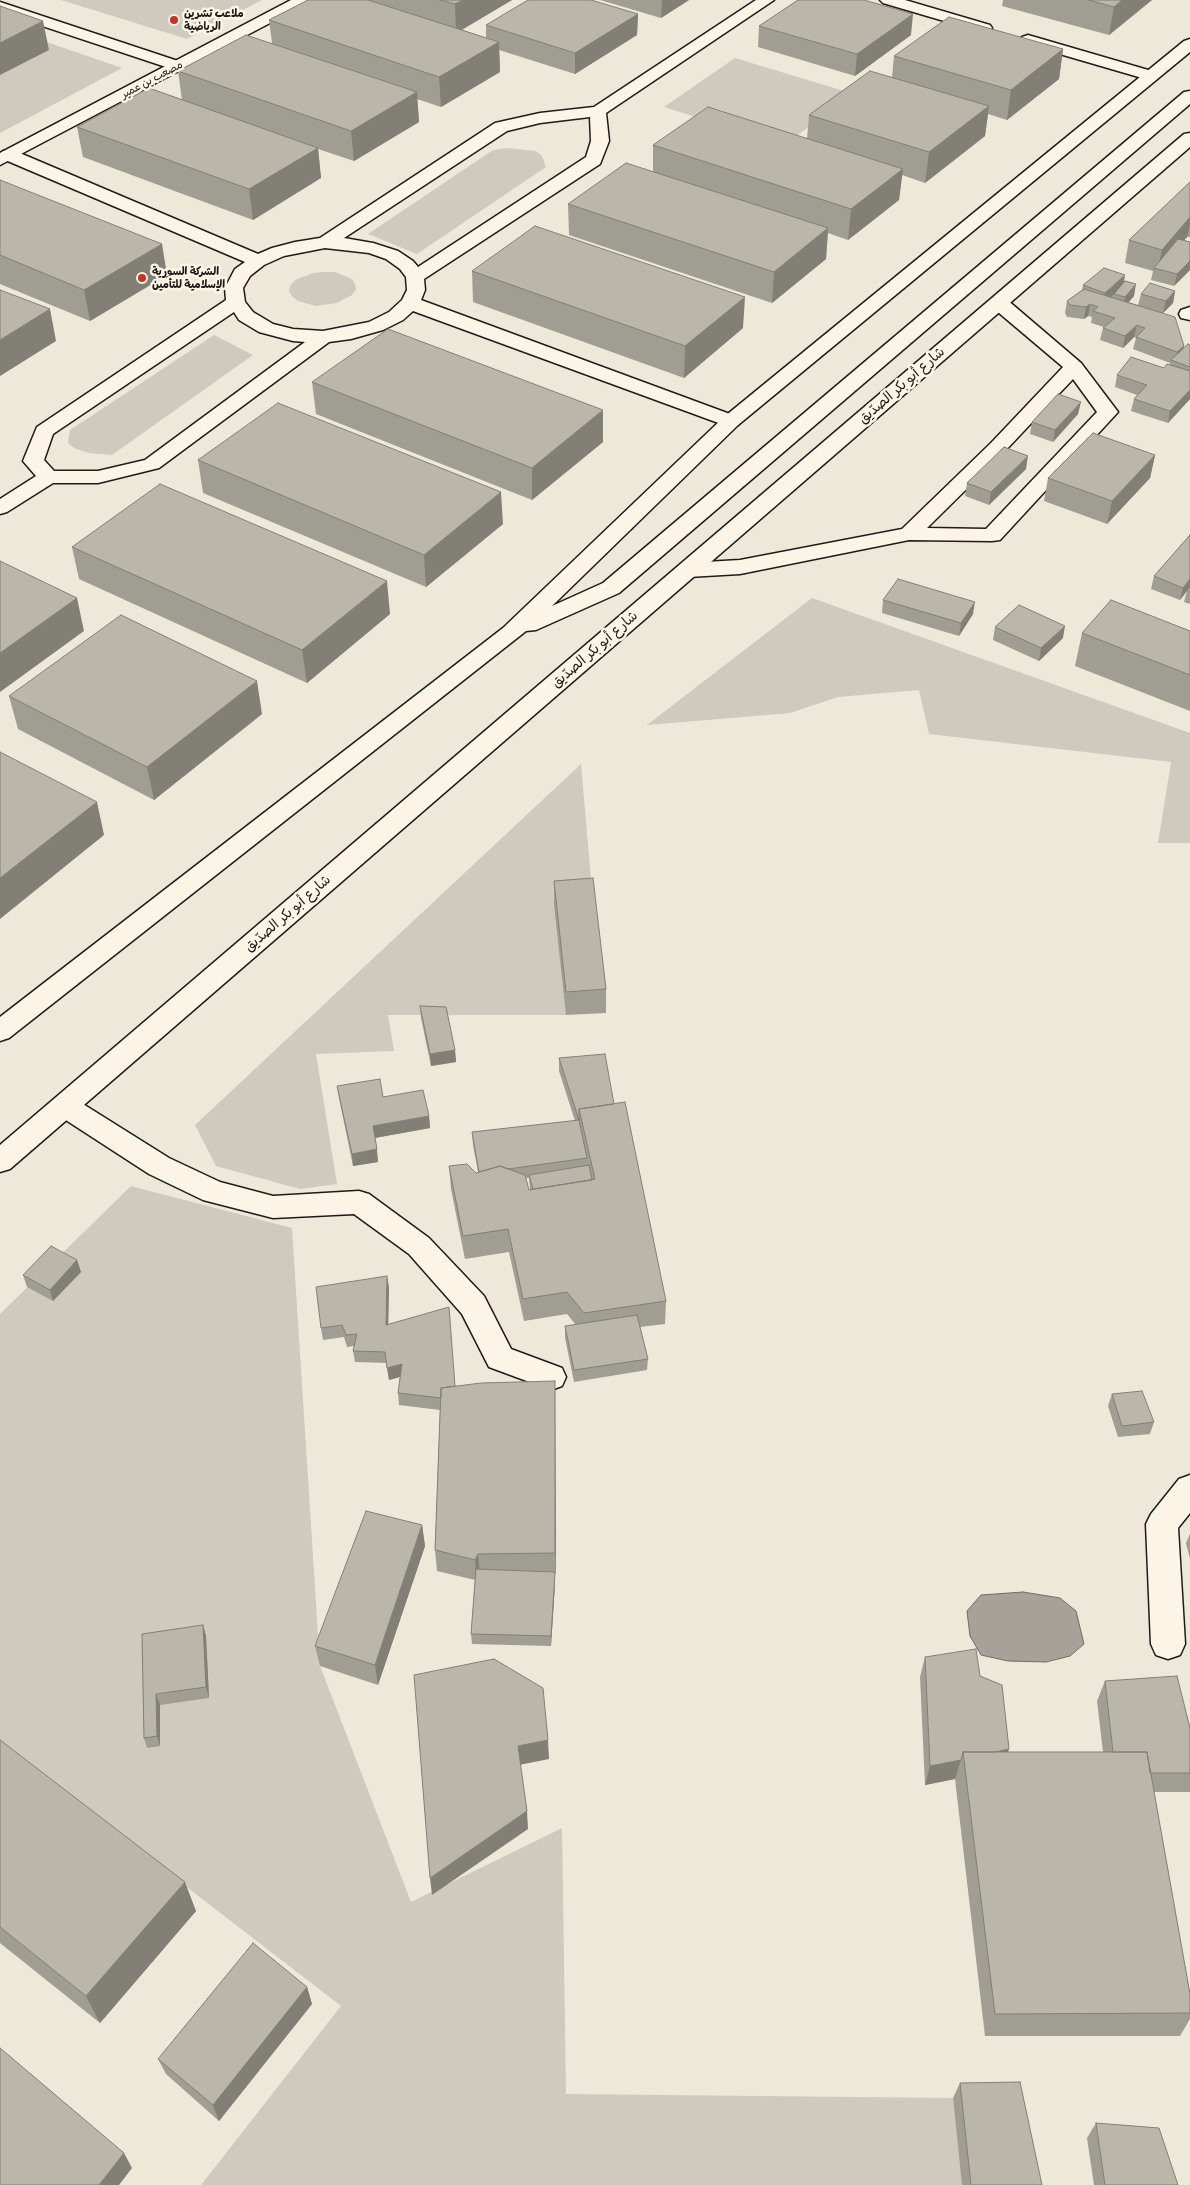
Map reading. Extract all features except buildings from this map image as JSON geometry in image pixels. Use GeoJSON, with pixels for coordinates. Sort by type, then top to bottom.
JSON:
{"type":"FeatureCollection","features":[{"type":"Feature","properties":{"kind":"main road","name":"مصعب بن عمير"},"geometry":{"type":"LineString","coordinates":[[5,158],[304,0]]}},
{"type":"Feature","properties":{"kind":"main road"},"geometry":{"type":"LineString","coordinates":[[325,243],[501,127],[540,118],[598,111],[766,0]]}},
{"type":"Feature","properties":{"kind":"main road"},"geometry":{"type":"LineString","coordinates":[[888,0],[1149,75]]}},
{"type":"Feature","properties":{"kind":"main road"},"geometry":{"type":"LineString","coordinates":[[0,7],[178,66]]}},
{"type":"Feature","properties":{"kind":"main road"},"geometry":{"type":"LineString","coordinates":[[1,1029],[511,633],[731,420],[1149,75],[1190,44]]}},
{"type":"Feature","properties":{"kind":"main road"},"geometry":{"type":"LineString","coordinates":[[511,633],[611,588],[1190,96]]}},
{"type":"Feature","properties":{"kind":"main road"},"geometry":{"type":"LineString","coordinates":[[415,277],[594,160],[600,141],[598,111]]}},
{"type":"Feature","properties":{"kind":"main road","name":"شارع أبو بكر الصدّيق"},"geometry":{"type":"LineString","coordinates":[[0,1162],[1189,140]]}},
{"type":"Feature","properties":{"kind":"main road"},"geometry":{"type":"LineString","coordinates":[[5,158],[258,261]]}},
{"type":"Feature","properties":{"kind":"main road"},"geometry":{"type":"LineString","coordinates":[[325,243],[350,244],[379,250],[392,255],[407,265],[415,277],[416,290],[410,304],[396,316],[376,326],[351,333],[323,336],[293,335],[266,328],[246,316],[236,302],[234,288],[242,273],[258,261],[278,252],[301,246],[325,243]]}},
{"type":"Feature","properties":{"kind":"main road"},"geometry":{"type":"LineString","coordinates":[[49,477],[33,461],[44,431],[236,302]]}},
{"type":"Feature","properties":{"kind":"main road"},"geometry":{"type":"LineString","coordinates":[[688,570],[740,567],[909,534],[992,534],[1108,412],[1074,367],[999,303]]}},
{"type":"Feature","properties":{"kind":"main road"},"geometry":{"type":"LineString","coordinates":[[410,304],[731,420]]}},
{"type":"Feature","properties":{"kind":"main road"},"geometry":{"type":"LineString","coordinates":[[0,508],[49,477],[98,477],[152,464],[323,336]]}},
{"type":"Feature","properties":{"kind":"main road"},"geometry":{"type":"LineString","coordinates":[[909,534],[998,447],[1074,367]]}},
{"type":"Feature","properties":{"kind":"main road"},"geometry":{"type":"LineString","coordinates":[[65,1106],[159,1166],[214,1192],[272,1207],[359,1202],[419,1246],[473,1305],[500,1358],[551,1377]]}},
{"type":"Feature","properties":{"kind":"main road"},"geometry":{"type":"LineString","coordinates":[[1168,1644],[1162,1524],[1190,1489]]}},
{"type":"Feature","properties":{"kind":"shaded area","name":"ملاعب تشرين الرياضية"},"geometry":{"type":"Polygon","coordinates":[[[61,0],[262,0],[187,39],[61,0]]]}},
{"type":"Feature","properties":{"kind":"shaded area"},"geometry":{"type":"Polygon","coordinates":[[[0,26],[122,68],[0,133],[0,26]]]}},
{"type":"Feature","properties":{"kind":"shaded area"},"geometry":{"type":"Polygon","coordinates":[[[735,58],[854,94],[784,145],[664,107],[735,58]]]}},
{"type":"Feature","properties":{"kind":"shaded area"},"geometry":{"type":"Polygon","coordinates":[[[507,148],[536,151],[542,156],[546,167],[417,254],[368,234],[493,150],[507,148]]]}},
{"type":"Feature","properties":{"kind":"shaded area"},"geometry":{"type":"Polygon","coordinates":[[[335,272],[352,279],[356,290],[352,295],[337,303],[316,306],[298,301],[292,296],[289,291],[290,286],[295,280],[313,273],[335,272]]]}},
{"type":"Feature","properties":{"kind":"shaded area"},"geometry":{"type":"Polygon","coordinates":[[[214,335],[253,355],[112,455],[89,453],[74,448],[68,443],[70,430],[214,335]]]}},
{"type":"Feature","properties":{"kind":"shaded area"},"geometry":{"type":"Polygon","coordinates":[[[812,598],[1190,733],[1190,843],[1158,843],[1171,762],[929,734],[919,690],[838,697],[790,713],[647,725],[812,598]]]}},
{"type":"Feature","properties":{"kind":"shaded area"},"geometry":{"type":"Polygon","coordinates":[[[581,764],[593,902],[566,1015],[388,1015],[394,1051],[316,1054],[337,1184],[300,1189],[216,1166],[195,1125],[581,764]]]}},
{"type":"Feature","properties":{"kind":"shaded area"},"geometry":{"type":"Polygon","coordinates":[[[131,1186],[292,1228],[320,1666],[411,1902],[562,1828],[566,2094],[953,2098],[963,2185],[201,2185],[341,2006],[0,1743],[0,1314],[131,1186]]]}},
{"type":"Feature","properties":{"kind":"shaded area"},"geometry":{"type":"Polygon","coordinates":[[[1023,1592],[1060,1598],[1076,1611],[1084,1644],[1070,1656],[1046,1662],[1008,1661],[981,1655],[970,1636],[967,1611],[981,1595],[1023,1592]]]}},
{"type":"Feature","properties":{"kind":"place","name":"ملاعب تشرين الرياضية"},"geometry":{"type":"Point","coordinates":[174,20]}},
{"type":"Feature","properties":{"kind":"place","name":"الشركة السورية الإسلامية للتأمين"},"geometry":{"type":"Point","coordinates":[142,278]}}]}
